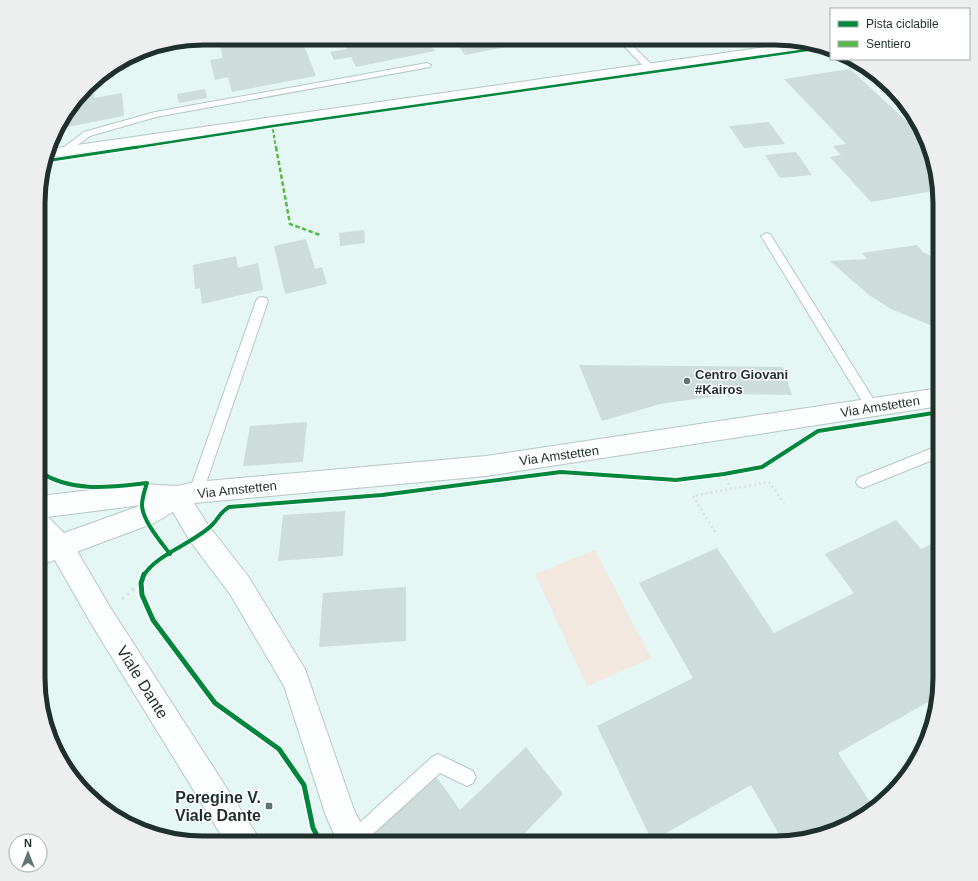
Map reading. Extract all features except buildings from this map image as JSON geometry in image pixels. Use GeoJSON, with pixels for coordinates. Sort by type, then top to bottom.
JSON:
{"type":"FeatureCollection","features":[{"type":"Feature","properties":{"kind":"street"},"geometry":{"type":"LineString","coordinates":[[54,153],[799,47]]}},
{"type":"Feature","properties":{"kind":"street","name":"Via Amstetten"},"geometry":{"type":"LineString","coordinates":[[45,506],[144,494],[187,494],[486,466],[933,398]]}},
{"type":"Feature","properties":{"kind":"street"},"geometry":{"type":"LineString","coordinates":[[187,494],[199,533],[239,585],[295,679],[341,816],[351,836]]}},
{"type":"Feature","properties":{"kind":"street","name":"Via Amstetten"},"geometry":{"type":"LineString","coordinates":[[50,550],[146,515],[187,494]]}},
{"type":"Feature","properties":{"kind":"street","name":"Viale Dante"},"geometry":{"type":"LineString","coordinates":[[45,538],[50,550],[102,616],[240,836]]}},
{"type":"Feature","properties":{"kind":"lane"},"geometry":{"type":"LineString","coordinates":[[627,45],[650,68]]}},
{"type":"Feature","properties":{"kind":"lane"},"geometry":{"type":"LineString","coordinates":[[54,153],[87,134],[155,116],[427,65]]}},
{"type":"Feature","properties":{"kind":"lane"},"geometry":{"type":"LineString","coordinates":[[766,236],[872,407]]}},
{"type":"Feature","properties":{"kind":"lane"},"geometry":{"type":"LineString","coordinates":[[187,494],[262,300]]}},
{"type":"Feature","properties":{"kind":"lane"},"geometry":{"type":"LineString","coordinates":[[863,482],[933,454]]}},
{"type":"Feature","properties":{"kind":"lane"},"geometry":{"type":"LineString","coordinates":[[359,836],[438,763],[467,777]]}},
{"type":"Feature","properties":{"kind":"path"},"geometry":{"type":"LineString","coordinates":[[716,475],[731,472]]}},
{"type":"Feature","properties":{"kind":"path"},"geometry":{"type":"LineString","coordinates":[[724,474],[731,489]]}},
{"type":"Feature","properties":{"kind":"path"},"geometry":{"type":"LineString","coordinates":[[715,532],[693,496],[769,482],[784,503]]}},
{"type":"Feature","properties":{"kind":"path"},"geometry":{"type":"LineString","coordinates":[[122,599],[141,583]]}},
{"type":"Feature","properties":{"kind":"shaded area"},"geometry":{"type":"Polygon","coordinates":[[[595,550],[651,658],[587,686],[535,574],[595,550]]]}},
{"type":"Feature","properties":{"kind":"marked path"},"geometry":{"type":"LineString","coordinates":[[272,124],[290,224],[320,235]]}},
{"type":"Feature","properties":{"kind":"cycle path"},"geometry":{"type":"LineString","coordinates":[[51,160],[273,126],[812,49]]}},
{"type":"Feature","properties":{"kind":"cycle path"},"geometry":{"type":"LineString","coordinates":[[317,836],[313,828],[304,785],[279,749],[215,703],[153,620],[142,595],[141,583],[144,574],[152,566],[212,525],[221,512],[229,507],[382,495],[561,472],[676,480],[724,474],[762,467],[818,431],[933,413]]}},
{"type":"Feature","properties":{"kind":"cycle path"},"geometry":{"type":"LineString","coordinates":[[45,475],[51,479],[77,486],[106,487],[147,483],[143,496],[142,508],[150,526],[170,554]]}},
{"type":"Feature","properties":{"kind":"place","name":"Centro Giovani #Kairos"},"geometry":{"type":"Point","coordinates":[687,381]}},
{"type":"Feature","properties":{"kind":"place","name":"Peregine V. Viale Dante"},"geometry":{"type":"Point","coordinates":[269,806]}}]}
